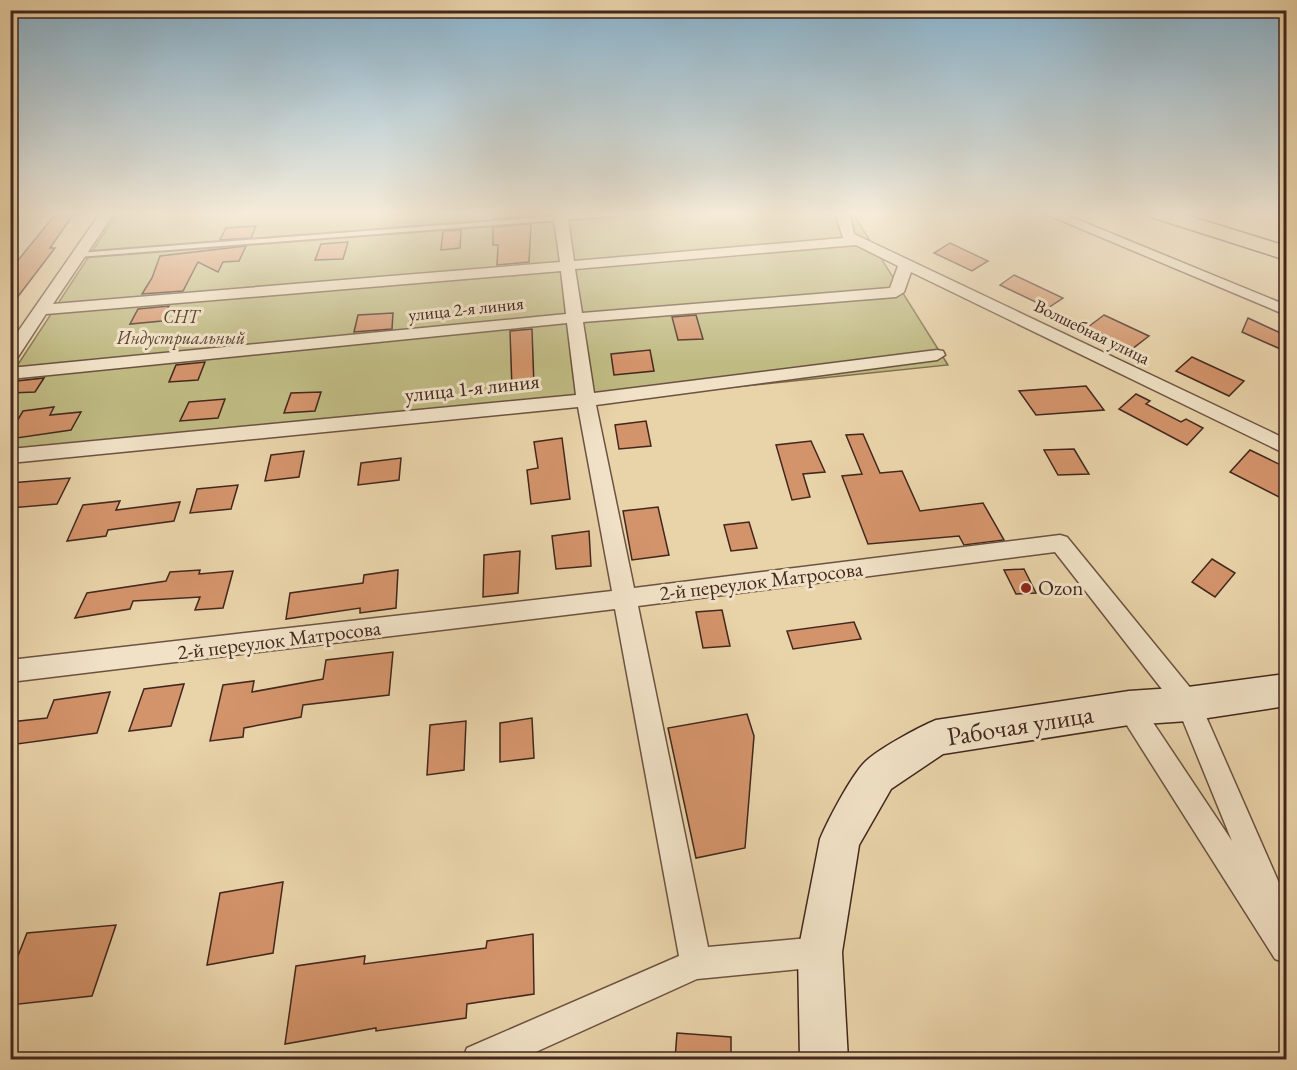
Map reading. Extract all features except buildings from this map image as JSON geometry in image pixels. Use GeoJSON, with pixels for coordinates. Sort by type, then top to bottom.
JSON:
{"type":"FeatureCollection","features":[{"type":"Feature","properties":{"kind":"main road","name":"Рабочая улица"},"geometry":{"type":"LineString","coordinates":[[824,1059],[820,952],[840,839],[878,776],[936,738],[1129,708],[1188,704],[1287,690]]}},
{"type":"Feature","properties":{"kind":"street"},"geometry":{"type":"LineString","coordinates":[[10,356],[73,262]]}},
{"type":"Feature","properties":{"kind":"street"},"geometry":{"type":"LineString","coordinates":[[566,262],[586,400],[696,964]]}},
{"type":"Feature","properties":{"kind":"street"},"geometry":{"type":"LineString","coordinates":[[41,310],[600,262]]}},
{"type":"Feature","properties":{"kind":"street","name":"Волшебная улица"},"geometry":{"type":"LineString","coordinates":[[902,262],[1287,447]]}},
{"type":"Feature","properties":{"kind":"street"},"geometry":{"type":"LineString","coordinates":[[1170,262],[1287,310]]}},
{"type":"Feature","properties":{"kind":"street","name":"улица 2-я линия"},"geometry":{"type":"LineString","coordinates":[[10,374],[574,318],[896,292],[906,264]]}},
{"type":"Feature","properties":{"kind":"street","name":"улица 1-я линия"},"geometry":{"type":"LineString","coordinates":[[10,456],[586,400],[937,355]]}},
{"type":"Feature","properties":{"kind":"street","name":"2-й переулок Матросова"},"geometry":{"type":"LineString","coordinates":[[10,671],[623,599],[1060,543],[1188,704],[1287,933]]}},
{"type":"Feature","properties":{"kind":"street"},"geometry":{"type":"LineString","coordinates":[[1129,708],[1287,948]]}},
{"type":"Feature","properties":{"kind":"street"},"geometry":{"type":"LineString","coordinates":[[479,1059],[696,964],[820,952]]}},
{"type":"Feature","properties":{"kind":"green space","name":"СНТ Индустриальный"},"geometry":{"type":"Polygon","coordinates":[[[85,262],[883,262],[948,365],[11,462],[11,375],[85,262]]]}},
{"type":"Feature","properties":{"kind":"place","name":"Ozon"},"geometry":{"type":"Point","coordinates":[1026,588]}}]}
